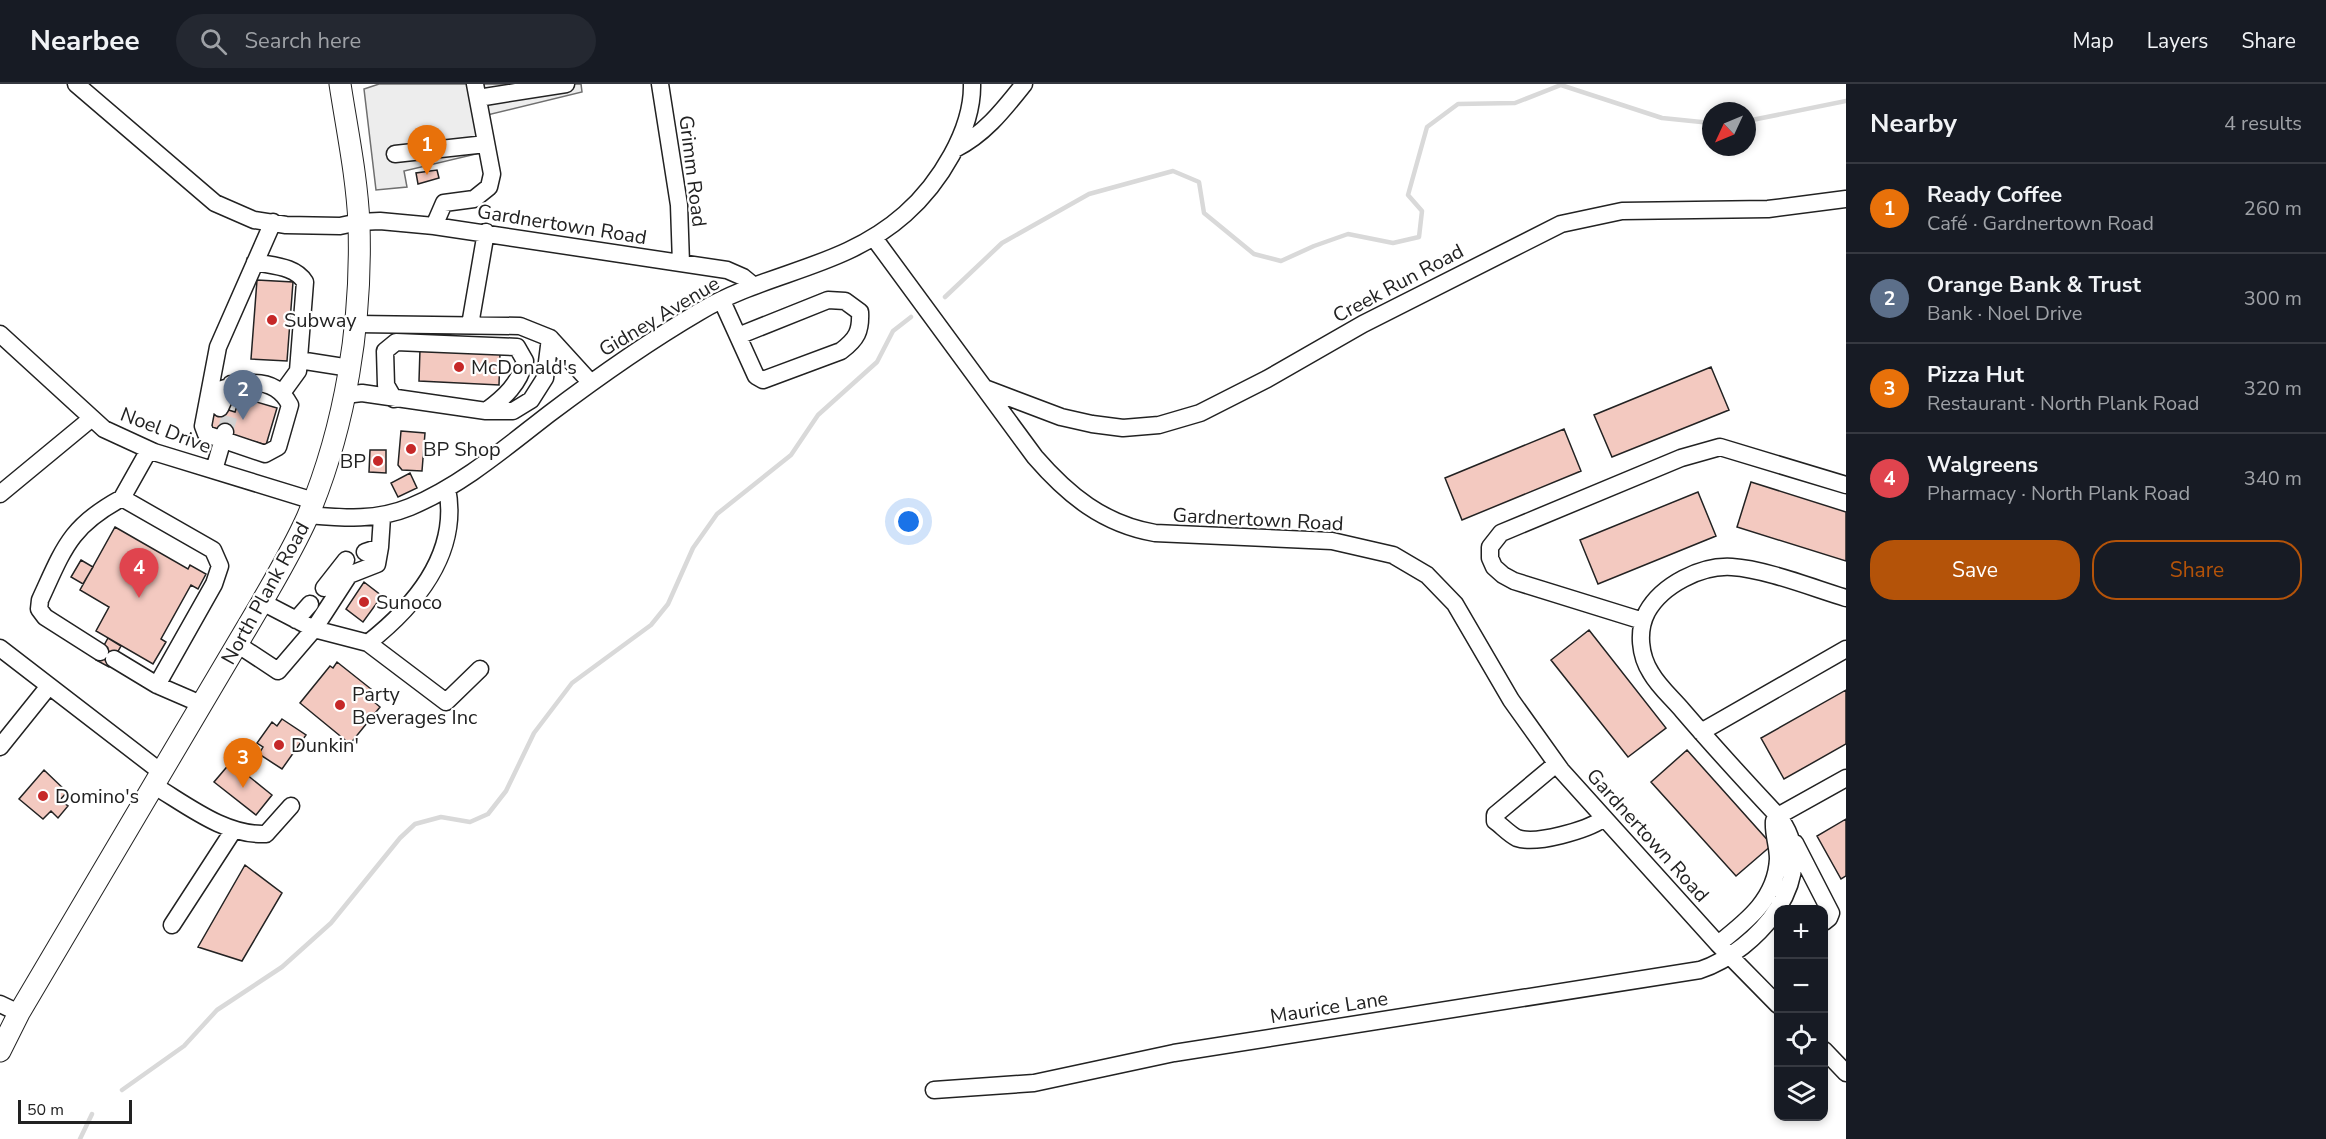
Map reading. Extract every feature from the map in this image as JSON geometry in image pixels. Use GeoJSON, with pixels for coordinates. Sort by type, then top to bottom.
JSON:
{"type":"FeatureCollection","features":[{"type":"Feature","properties":{"kind":"main road","name":"North Plank Road"},"geometry":{"type":"LineString","coordinates":[[0,1051],[10,1008],[157,779],[262,602],[311,508],[345,395],[360,286],[359,222],[340,84]]}},
{"type":"Feature","properties":{"kind":"street","name":"Gardnertown Road"},"geometry":{"type":"LineString","coordinates":[[76,84],[215,203],[254,220],[340,226],[359,222],[434,226],[486,232],[727,270],[744,277],[754,286]]}},
{"type":"Feature","properties":{"kind":"street"},"geometry":{"type":"LineString","coordinates":[[434,226],[444,203],[474,199],[489,187],[492,174],[477,91],[566,84]]}},
{"type":"Feature","properties":{"kind":"street","name":"Grimm Road"},"geometry":{"type":"LineString","coordinates":[[660,84],[679,205],[681,263]]}},
{"type":"Feature","properties":{"kind":"street","name":"Gidney Avenue"},"geometry":{"type":"LineString","coordinates":[[311,508],[350,519],[382,517],[412,506],[447,488],[493,459],[624,358],[722,301],[754,286],[853,251],[874,238],[923,196],[956,149],[964,128],[972,84]]}},
{"type":"Feature","properties":{"kind":"street"},"geometry":{"type":"LineString","coordinates":[[956,149],[970,141],[995,120],[1024,84]]}},
{"type":"Feature","properties":{"kind":"street"},"geometry":{"type":"LineString","coordinates":[[395,154],[486,144]]}},
{"type":"Feature","properties":{"kind":"street","name":"Creek Run Road"},"geometry":{"type":"LineString","coordinates":[[986,389],[1060,417],[1092,424],[1123,428],[1159,425],[1200,412],[1267,379],[1404,303],[1561,224],[1613,212],[1768,209],[1846,199]]}},
{"type":"Feature","properties":{"kind":"street"},"geometry":{"type":"LineString","coordinates":[[211,393],[254,382],[274,387],[282,393],[290,405],[278,447],[271,453],[265,454],[218,435],[206,435],[203,426],[218,346],[273,222]]}},
{"type":"Feature","properties":{"kind":"street"},"geometry":{"type":"LineString","coordinates":[[470,325],[486,232]]}},
{"type":"Feature","properties":{"kind":"street","name":"Gardnertown Road"},"geometry":{"type":"LineString","coordinates":[[874,238],[1035,457],[1061,486],[1083,505],[1133,530],[1193,537],[1332,541],[1394,555],[1443,589],[1455,604],[1511,700],[1556,764],[1603,819],[1730,957],[1774,1000]]}},
{"type":"Feature","properties":{"kind":"street"},"geometry":{"type":"LineString","coordinates":[[255,262],[288,269],[300,274],[305,282],[299,360],[294,379],[282,393]]}},
{"type":"Feature","properties":{"kind":"street"},"geometry":{"type":"LineString","coordinates":[[722,301],[756,376],[763,380],[841,351],[852,343],[861,328],[860,312],[845,301],[828,300],[738,336]]}},
{"type":"Feature","properties":{"kind":"street"},"geometry":{"type":"LineString","coordinates":[[356,324],[520,326],[550,338],[591,383]]}},
{"type":"Feature","properties":{"kind":"street","name":"Noel Drive"},"geometry":{"type":"LineString","coordinates":[[0,334],[92,418],[117,436],[149,450],[214,470],[311,508]]}},
{"type":"Feature","properties":{"kind":"street"},"geometry":{"type":"LineString","coordinates":[[345,395],[362,393],[486,411],[513,411],[531,400],[545,378],[550,338]]}},
{"type":"Feature","properties":{"kind":"street"},"geometry":{"type":"LineString","coordinates":[[394,399],[386,385],[385,351],[396,342],[517,347],[525,361],[522,372],[509,393],[486,411]]}},
{"type":"Feature","properties":{"kind":"street"},"geometry":{"type":"LineString","coordinates":[[299,360],[350,368]]}},
{"type":"Feature","properties":{"kind":"street"},"geometry":{"type":"LineString","coordinates":[[226,409],[235,397],[231,387]]}},
{"type":"Feature","properties":{"kind":"street"},"geometry":{"type":"LineString","coordinates":[[0,494],[92,418]]}},
{"type":"Feature","properties":{"kind":"street"},"geometry":{"type":"LineString","coordinates":[[214,470],[218,435]]}},
{"type":"Feature","properties":{"kind":"street"},"geometry":{"type":"LineString","coordinates":[[1643,621],[1514,581],[1494,567],[1490,558],[1490,548],[1502,533],[1681,458],[1720,447],[1846,484]]}},
{"type":"Feature","properties":{"kind":"street"},"geometry":{"type":"LineString","coordinates":[[149,450],[122,498],[97,512],[67,542],[40,600],[39,609],[45,617],[158,685],[201,704]]}},
{"type":"Feature","properties":{"kind":"street"},"geometry":{"type":"LineString","coordinates":[[368,643],[407,610],[424,588],[443,546],[451,510],[447,488]]}},
{"type":"Feature","properties":{"kind":"street"},"geometry":{"type":"LineString","coordinates":[[122,498],[213,550],[220,566],[214,584],[158,685]]}},
{"type":"Feature","properties":{"kind":"street"},"geometry":{"type":"LineString","coordinates":[[324,588],[344,569],[376,564],[372,549],[382,517]]}},
{"type":"Feature","properties":{"kind":"street"},"geometry":{"type":"LineString","coordinates":[[1828,905],[1778,816],[1651,673],[1641,640],[1643,621],[1658,598],[1671,586],[1704,570],[1732,567],[1753,571],[1846,598]]}},
{"type":"Feature","properties":{"kind":"street"},"geometry":{"type":"LineString","coordinates":[[237,644],[278,671],[314,628],[344,569]]}},
{"type":"Feature","properties":{"kind":"street"},"geometry":{"type":"LineString","coordinates":[[262,602],[314,628],[368,643],[446,702],[480,669]]}},
{"type":"Feature","properties":{"kind":"street"},"geometry":{"type":"LineString","coordinates":[[296,620],[310,604]]}},
{"type":"Feature","properties":{"kind":"street"},"geometry":{"type":"LineString","coordinates":[[0,648],[49,686],[157,779],[233,831],[250,835],[266,834],[291,806]]}},
{"type":"Feature","properties":{"kind":"street"},"geometry":{"type":"LineString","coordinates":[[1701,732],[1846,649]]}},
{"type":"Feature","properties":{"kind":"street"},"geometry":{"type":"LineString","coordinates":[[0,747],[49,686]]}},
{"type":"Feature","properties":{"kind":"street"},"geometry":{"type":"LineString","coordinates":[[1556,764],[1495,815],[1495,821],[1515,837],[1527,840],[1567,834],[1593,826],[1603,819]]}},
{"type":"Feature","properties":{"kind":"street"},"geometry":{"type":"LineString","coordinates":[[1769,917],[1772,889],[1777,874],[1778,856],[1773,828],[1778,816],[1846,778]]}},
{"type":"Feature","properties":{"kind":"street"},"geometry":{"type":"LineString","coordinates":[[172,925],[233,831]]}},
{"type":"Feature","properties":{"kind":"street"},"geometry":{"type":"LineString","coordinates":[[1730,957],[1769,917],[1789,885],[1795,852],[1792,838]]}},
{"type":"Feature","properties":{"kind":"street"},"geometry":{"type":"LineString","coordinates":[[1828,919],[1846,908]]}},
{"type":"Feature","properties":{"kind":"street"},"geometry":{"type":"LineString","coordinates":[[1718,944],[1769,917]]}},
{"type":"Feature","properties":{"kind":"street","name":"Maurice Lane"},"geometry":{"type":"LineString","coordinates":[[933,1090],[1034,1083],[1174,1053],[1700,970],[1730,957]]}},
{"type":"Feature","properties":{"kind":"street"},"geometry":{"type":"LineString","coordinates":[[1828,1054],[1846,1073]]}},
{"type":"Feature","properties":{"kind":"shaded area"},"geometry":{"type":"Polygon","coordinates":[[[379,84],[581,84],[582,92],[487,115],[493,150],[404,171],[407,187],[376,190],[364,89],[379,84]]]}},
{"type":"Feature","properties":{"kind":"building"},"geometry":{"type":"Polygon","coordinates":[[[437,170],[439,178],[418,184],[416,173],[437,170]]]}},
{"type":"Feature","properties":{"kind":"building","name":"Subway"},"geometry":{"type":"Polygon","coordinates":[[[257,280],[293,282],[287,361],[251,359],[257,280]]]}},
{"type":"Feature","properties":{"kind":"building","name":"McDonald's"},"geometry":{"type":"Polygon","coordinates":[[[420,349],[500,353],[499,385],[419,381],[420,349]]]}},
{"type":"Feature","properties":{"kind":"building"},"geometry":{"type":"Polygon","coordinates":[[[1711,367],[1729,410],[1612,457],[1594,415],[1711,367]]]}},
{"type":"Feature","properties":{"kind":"building"},"geometry":{"type":"Polygon","coordinates":[[[240,397],[277,408],[266,445],[210,428],[216,406],[235,412],[240,397]]]}},
{"type":"Feature","properties":{"kind":"building"},"geometry":{"type":"Polygon","coordinates":[[[1564,429],[1581,471],[1462,520],[1445,478],[1564,429]]]}},
{"type":"Feature","properties":{"kind":"building","name":"BP Shop"},"geometry":{"type":"Polygon","coordinates":[[[401,431],[425,433],[422,471],[402,470],[398,465],[401,431]]]}},
{"type":"Feature","properties":{"kind":"building","name":"BP"},"geometry":{"type":"Polygon","coordinates":[[[370,450],[386,450],[386,473],[369,472],[370,450]]]}},
{"type":"Feature","properties":{"kind":"building","name":"BP"},"geometry":{"type":"Polygon","coordinates":[[[410,473],[417,488],[398,497],[391,483],[410,473]]]}},
{"type":"Feature","properties":{"kind":"building"},"geometry":{"type":"Polygon","coordinates":[[[1751,482],[1846,512],[1846,561],[1737,527],[1751,482]]]}},
{"type":"Feature","properties":{"kind":"building"},"geometry":{"type":"Polygon","coordinates":[[[1698,492],[1716,536],[1598,584],[1580,540],[1698,492]]]}},
{"type":"Feature","properties":{"kind":"building"},"geometry":{"type":"Polygon","coordinates":[[[115,527],[188,569],[190,565],[206,574],[198,589],[191,585],[161,639],[166,642],[153,664],[96,631],[109,607],[80,590],[115,527]]]}},
{"type":"Feature","properties":{"kind":"building"},"geometry":{"type":"Polygon","coordinates":[[[81,560],[93,567],[83,584],[71,577],[81,560]]]}},
{"type":"Feature","properties":{"kind":"building","name":"Sunoco"},"geometry":{"type":"Polygon","coordinates":[[[364,582],[382,596],[363,622],[346,609],[364,582]]]}},
{"type":"Feature","properties":{"kind":"building"},"geometry":{"type":"Polygon","coordinates":[[[1589,630],[1666,728],[1628,757],[1551,660],[1589,630]]]}},
{"type":"Feature","properties":{"kind":"building"},"geometry":{"type":"Polygon","coordinates":[[[108,638],[121,646],[109,667],[96,660],[108,638]]]}},
{"type":"Feature","properties":{"kind":"building","name":"Party Beverages Inc"},"geometry":{"type":"Polygon","coordinates":[[[337,662],[371,689],[366,695],[380,707],[350,744],[300,703],[330,666],[333,668],[337,662]]]}},
{"type":"Feature","properties":{"kind":"building"},"geometry":{"type":"Polygon","coordinates":[[[1846,690],[1846,744],[1784,779],[1761,738],[1846,690]]]}},
{"type":"Feature","properties":{"kind":"building","name":"Dunkin'"},"geometry":{"type":"Polygon","coordinates":[[[282,719],[306,735],[282,769],[259,754],[263,747],[257,743],[272,722],[277,726],[282,719]]]}},
{"type":"Feature","properties":{"kind":"building"},"geometry":{"type":"Polygon","coordinates":[[[1687,750],[1772,845],[1736,876],[1651,782],[1687,750]]]}},
{"type":"Feature","properties":{"kind":"building"},"geometry":{"type":"Polygon","coordinates":[[[231,762],[272,795],[256,815],[214,782],[231,762]]]}},
{"type":"Feature","properties":{"kind":"building","name":"Domino's"},"geometry":{"type":"Polygon","coordinates":[[[44,770],[67,792],[60,800],[68,806],[58,818],[51,811],[43,819],[19,799],[44,770]]]}},
{"type":"Feature","properties":{"kind":"building"},"geometry":{"type":"Polygon","coordinates":[[[1846,819],[1846,876],[1841,879],[1817,836],[1846,819]]]}},
{"type":"Feature","properties":{"kind":"building"},"geometry":{"type":"Polygon","coordinates":[[[245,865],[282,893],[242,961],[198,947],[245,865]]]}},
{"type":"Feature","properties":{"kind":"waterway"},"geometry":{"type":"LineString","coordinates":[[945,297],[1002,243],[1089,194],[1173,171],[1199,182],[1204,213],[1254,254],[1281,261],[1348,234],[1393,243],[1419,237],[1422,211],[1408,195],[1427,127],[1458,104],[1515,103],[1561,85],[1662,118],[1702,122]]}},
{"type":"Feature","properties":{"kind":"waterway"},"geometry":{"type":"LineString","coordinates":[[1756,119],[1846,101]]}},
{"type":"Feature","properties":{"kind":"waterway"},"geometry":{"type":"LineString","coordinates":[[122,1090],[184,1046],[217,1010],[282,967],[331,923],[400,838],[415,824],[441,817],[470,822],[488,814],[506,791],[534,733],[572,683],[651,625],[668,604],[693,548],[717,514],[791,455],[818,415],[877,362],[893,331],[911,317]]}},
{"type":"Feature","properties":{"kind":"waterway"},"geometry":{"type":"LineString","coordinates":[[80,1139],[92,1114]]}},
{"type":"Feature","properties":{"kind":"tunnel"},"geometry":{"type":"LineString","coordinates":[[225,432],[231,411]]}},
{"type":"Feature","properties":{"kind":"place","name":"Ready Coffee"},"geometry":{"type":"Point","coordinates":[427,175]}},
{"type":"Feature","properties":{"kind":"place","name":"Subway"},"geometry":{"type":"Point","coordinates":[272,320]}},
{"type":"Feature","properties":{"kind":"place","name":"McDonald's"},"geometry":{"type":"Point","coordinates":[459,367]}},
{"type":"Feature","properties":{"kind":"place","name":"Orange Bank & Trust"},"geometry":{"type":"Point","coordinates":[243,420]}},
{"type":"Feature","properties":{"kind":"place","name":"BP Shop"},"geometry":{"type":"Point","coordinates":[411,449]}},
{"type":"Feature","properties":{"kind":"place","name":"BP"},"geometry":{"type":"Point","coordinates":[378,461]}},
{"type":"Feature","properties":{"kind":"place","name":"Walgreens"},"geometry":{"type":"Point","coordinates":[139,598]}},
{"type":"Feature","properties":{"kind":"place","name":"Sunoco"},"geometry":{"type":"Point","coordinates":[364,602]}},
{"type":"Feature","properties":{"kind":"place","name":"Party Beverages Inc"},"geometry":{"type":"Point","coordinates":[340,705]}},
{"type":"Feature","properties":{"kind":"place","name":"Dunkin'"},"geometry":{"type":"Point","coordinates":[279,745]}},
{"type":"Feature","properties":{"kind":"place","name":"Pizza Hut"},"geometry":{"type":"Point","coordinates":[243,788]}},
{"type":"Feature","properties":{"kind":"place","name":"Domino's"},"geometry":{"type":"Point","coordinates":[43,796]}}]}
